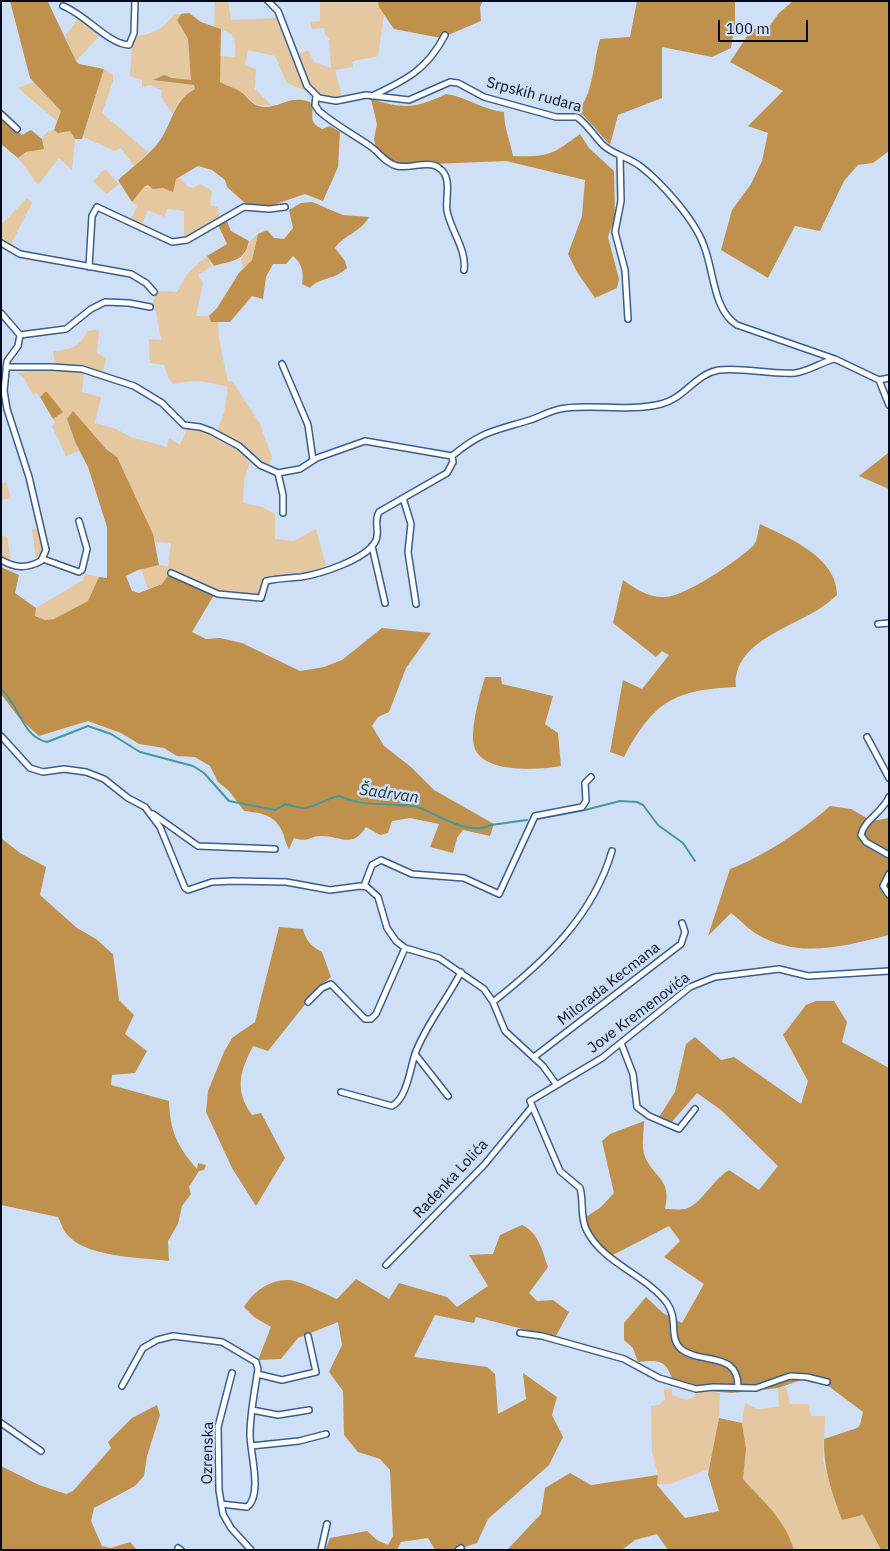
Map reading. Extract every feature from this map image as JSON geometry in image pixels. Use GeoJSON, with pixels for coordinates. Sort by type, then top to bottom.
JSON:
{"type":"FeatureCollection","features":[{"type":"Feature","properties":{"kind":"street"},"geometry":{"type":"LineString","coordinates":[[63,6],[74,10],[121,44],[129,45],[134,33],[135,1]]}},
{"type":"Feature","properties":{"kind":"street"},"geometry":{"type":"LineString","coordinates":[[268,1],[278,11],[307,86],[316,96],[315,105],[319,111],[357,139],[372,147],[388,162],[404,167],[435,166],[442,170],[448,186],[448,216],[464,256],[464,270]]}},
{"type":"Feature","properties":{"kind":"street"},"geometry":{"type":"LineString","coordinates":[[371,96],[407,79],[420,69],[437,51],[445,34]]}},
{"type":"Feature","properties":{"kind":"street","name":"Srpskih rudara"},"geometry":{"type":"LineString","coordinates":[[316,96],[332,101],[360,95],[410,100],[450,82],[458,83],[484,97],[556,117],[578,116],[586,123],[602,144],[620,156],[638,164],[685,212],[705,246],[722,309],[729,320],[737,326],[835,359],[879,380]]}},
{"type":"Feature","properties":{"kind":"street"},"geometry":{"type":"LineString","coordinates":[[1,114],[17,129]]}},
{"type":"Feature","properties":{"kind":"street"},"geometry":{"type":"LineString","coordinates":[[620,156],[621,201],[615,232],[625,270],[628,319]]}},
{"type":"Feature","properties":{"kind":"street"},"geometry":{"type":"LineString","coordinates":[[88,266],[92,216],[97,207],[172,242],[187,240],[244,208],[269,209],[285,207]]}},
{"type":"Feature","properties":{"kind":"street"},"geometry":{"type":"LineString","coordinates":[[1,243],[20,254],[131,274],[146,283],[154,292]]}},
{"type":"Feature","properties":{"kind":"street"},"geometry":{"type":"LineString","coordinates":[[20,335],[66,329],[92,309],[105,302],[129,302],[150,307]]}},
{"type":"Feature","properties":{"kind":"street"},"geometry":{"type":"LineString","coordinates":[[1,313],[20,335]]}},
{"type":"Feature","properties":{"kind":"street"},"geometry":{"type":"LineString","coordinates":[[20,335],[18,346],[10,356],[6,367],[3,386],[5,400],[29,477],[46,546],[43,559]]}},
{"type":"Feature","properties":{"kind":"street"},"geometry":{"type":"LineString","coordinates":[[6,367],[82,369],[134,386],[162,403],[184,425],[200,426],[211,431],[239,446],[260,465],[278,472],[303,468],[313,460],[365,441],[452,456],[471,440],[490,430],[532,419],[552,410],[567,408],[635,408],[662,404],[681,396],[701,377],[719,370],[795,373],[835,359]]}},
{"type":"Feature","properties":{"kind":"street"},"geometry":{"type":"LineString","coordinates":[[282,364],[308,424],[313,460]]}},
{"type":"Feature","properties":{"kind":"street"},"geometry":{"type":"LineString","coordinates":[[889,378],[879,380],[889,404]]}},
{"type":"Feature","properties":{"kind":"street"},"geometry":{"type":"LineString","coordinates":[[171,572],[218,594],[261,598],[266,581],[318,573],[352,560],[372,546],[377,534],[377,514],[447,473],[453,462],[452,456]]}},
{"type":"Feature","properties":{"kind":"street"},"geometry":{"type":"LineString","coordinates":[[278,472],[283,496],[283,513]]}},
{"type":"Feature","properties":{"kind":"street"},"geometry":{"type":"LineString","coordinates":[[403,498],[411,524],[408,552],[416,604]]}},
{"type":"Feature","properties":{"kind":"street"},"geometry":{"type":"LineString","coordinates":[[1,560],[13,566],[22,567],[43,559],[79,572],[82,570],[87,549],[79,521]]}},
{"type":"Feature","properties":{"kind":"street"},"geometry":{"type":"LineString","coordinates":[[372,546],[385,603]]}},
{"type":"Feature","properties":{"kind":"street"},"geometry":{"type":"LineString","coordinates":[[878,624],[889,624]]}},
{"type":"Feature","properties":{"kind":"street"},"geometry":{"type":"LineString","coordinates":[[1,736],[30,768],[43,772],[64,770],[86,772],[104,780],[198,846],[275,849]]}},
{"type":"Feature","properties":{"kind":"street"},"geometry":{"type":"LineString","coordinates":[[867,737],[889,778]]}},
{"type":"Feature","properties":{"kind":"street"},"geometry":{"type":"LineString","coordinates":[[364,886],[372,865],[381,860],[412,874],[464,878],[499,894],[535,816],[582,807],[586,801],[585,784],[591,777]]}},
{"type":"Feature","properties":{"kind":"street"},"geometry":{"type":"LineString","coordinates":[[889,797],[882,810],[864,827],[861,835],[866,842],[889,855]]}},
{"type":"Feature","properties":{"kind":"street"},"geometry":{"type":"LineString","coordinates":[[148,811],[160,827],[185,888],[188,890],[212,882],[232,880],[286,882],[330,890],[364,886],[376,894],[387,928],[396,941],[405,948],[439,958],[484,989],[493,1002],[505,1031],[547,1070],[556,1084]]}},
{"type":"Feature","properties":{"kind":"street"},"geometry":{"type":"LineString","coordinates":[[493,1002],[534,968],[573,926],[601,883],[612,851]]}},
{"type":"Feature","properties":{"kind":"street"},"geometry":{"type":"LineString","coordinates":[[889,874],[884,886],[889,895]]}},
{"type":"Feature","properties":{"kind":"street","name":"Milorada Kecmana"},"geometry":{"type":"LineString","coordinates":[[534,1057],[681,944],[685,932],[682,923]]}},
{"type":"Feature","properties":{"kind":"street"},"geometry":{"type":"LineString","coordinates":[[308,1002],[322,988],[331,984],[365,1019],[371,1020],[376,1014],[405,948]]}},
{"type":"Feature","properties":{"kind":"street","name":"Jove Kremenovića"},"geometry":{"type":"LineString","coordinates":[[556,1084],[602,1058],[690,987],[715,977],[779,969],[808,976],[889,971]]}},
{"type":"Feature","properties":{"kind":"street"},"geometry":{"type":"LineString","coordinates":[[341,1092],[393,1106],[404,1089],[425,1029],[461,972]]}},
{"type":"Feature","properties":{"kind":"street"},"geometry":{"type":"LineString","coordinates":[[621,1043],[633,1074],[635,1104],[640,1110],[679,1129],[696,1109]]}},
{"type":"Feature","properties":{"kind":"street"},"geometry":{"type":"LineString","coordinates":[[415,1054],[448,1096]]}},
{"type":"Feature","properties":{"kind":"street","name":"Radenka Lolića"},"geometry":{"type":"LineString","coordinates":[[386,1265],[484,1165],[532,1108],[529,1102],[531,1099],[556,1084]]}},
{"type":"Feature","properties":{"kind":"street"},"geometry":{"type":"LineString","coordinates":[[532,1108],[560,1170],[580,1188],[583,1200],[583,1218],[594,1241],[605,1253],[649,1284],[667,1304],[674,1317],[675,1340],[680,1348],[695,1355],[721,1361],[730,1366],[738,1380],[738,1388]]}},
{"type":"Feature","properties":{"kind":"street"},"geometry":{"type":"LineString","coordinates":[[520,1333],[542,1336],[624,1359],[659,1378],[696,1389],[713,1387],[762,1388],[790,1376],[807,1376],[827,1382]]}},
{"type":"Feature","properties":{"kind":"street"},"geometry":{"type":"LineString","coordinates":[[122,1386],[142,1348],[157,1340],[173,1336],[222,1342],[256,1362],[257,1374],[282,1380],[316,1372],[308,1336]]}},
{"type":"Feature","properties":{"kind":"street","name":"Ozrenska"},"geometry":{"type":"LineString","coordinates":[[232,1373],[218,1427],[221,1504],[231,1528],[251,1550]]}},
{"type":"Feature","properties":{"kind":"street","name":"Ozrenska"},"geometry":{"type":"LineString","coordinates":[[221,1504],[247,1507],[251,1504],[255,1476],[251,1446],[252,1410],[257,1374]]}},
{"type":"Feature","properties":{"kind":"street"},"geometry":{"type":"LineString","coordinates":[[252,1410],[278,1415],[309,1410]]}},
{"type":"Feature","properties":{"kind":"street"},"geometry":{"type":"LineString","coordinates":[[1,1423],[41,1451]]}},
{"type":"Feature","properties":{"kind":"street"},"geometry":{"type":"LineString","coordinates":[[251,1446],[299,1442],[326,1434]]}},
{"type":"Feature","properties":{"kind":"street"},"geometry":{"type":"LineString","coordinates":[[321,1550],[328,1524]]}},
{"type":"Feature","properties":{"kind":"shaded area"},"geometry":{"type":"Polygon","coordinates":[[[10,1],[48,2],[76,61],[79,64],[104,69],[82,139],[75,139],[70,131],[58,133],[54,130],[61,111],[30,78],[10,1]]]}},
{"type":"Feature","properties":{"kind":"shaded area"},"geometry":{"type":"Polygon","coordinates":[[[215,1],[228,1],[231,20],[276,18],[306,91],[287,83],[275,56],[248,50],[245,65],[256,69],[255,89],[271,105],[257,105],[241,92],[220,82],[220,56],[235,57],[235,43],[230,33],[214,26],[215,1]]]}},
{"type":"Feature","properties":{"kind":"shaded area"},"geometry":{"type":"Polygon","coordinates":[[[320,1],[378,1],[384,14],[378,56],[352,62],[353,67],[335,70],[342,97],[322,95],[316,91],[307,80],[298,55],[308,50],[314,62],[331,68],[329,39],[325,34],[324,28],[312,29],[310,22],[320,21],[320,1]]]}},
{"type":"Feature","properties":{"kind":"shaded area"},"geometry":{"type":"Polygon","coordinates":[[[378,1],[483,1],[480,7],[481,21],[441,38],[394,29],[379,7],[378,1]]]}},
{"type":"Feature","properties":{"kind":"shaded area"},"geometry":{"type":"Polygon","coordinates":[[[637,1],[735,1],[735,24],[731,48],[712,57],[662,47],[662,98],[618,115],[610,145],[583,115],[576,113],[582,106],[590,88],[600,39],[630,37],[637,1]]]}},
{"type":"Feature","properties":{"kind":"shaded area"},"geometry":{"type":"Polygon","coordinates":[[[793,1],[889,1],[889,151],[873,163],[858,165],[844,181],[820,231],[795,226],[768,278],[721,250],[732,210],[751,184],[762,161],[768,133],[748,126],[783,91],[730,62],[752,29],[768,28],[779,13],[793,1]]]}},
{"type":"Feature","properties":{"kind":"shaded area"},"geometry":{"type":"Polygon","coordinates":[[[189,13],[201,22],[221,29],[220,82],[241,92],[260,107],[297,100],[310,102],[313,120],[317,126],[322,129],[330,126],[340,132],[338,167],[323,201],[305,194],[267,207],[245,203],[227,187],[225,180],[212,170],[198,166],[176,179],[173,192],[163,188],[153,189],[148,185],[144,187],[132,202],[118,180],[154,148],[163,136],[177,106],[187,94],[195,89],[194,85],[153,80],[164,75],[191,80],[188,39],[177,20],[181,14],[189,13]]]}},
{"type":"Feature","properties":{"kind":"shaded area"},"geometry":{"type":"Polygon","coordinates":[[[174,14],[181,14],[177,20],[188,39],[192,80],[172,78],[164,75],[153,80],[194,85],[195,89],[180,100],[172,113],[161,96],[162,90],[150,85],[142,87],[142,80],[130,76],[132,44],[138,36],[154,32],[163,26],[174,14]]]}},
{"type":"Feature","properties":{"kind":"shaded area"},"geometry":{"type":"Polygon","coordinates":[[[80,16],[102,33],[76,61],[65,36],[80,16]]]}},
{"type":"Feature","properties":{"kind":"shaded area"},"geometry":{"type":"Polygon","coordinates":[[[104,69],[113,75],[113,81],[102,113],[148,152],[134,166],[121,148],[115,151],[83,137],[104,69]]]}},
{"type":"Feature","properties":{"kind":"shaded area"},"geometry":{"type":"Polygon","coordinates":[[[33,82],[61,111],[57,121],[18,88],[33,82]]]}},
{"type":"Feature","properties":{"kind":"shaded area"},"geometry":{"type":"Polygon","coordinates":[[[446,94],[489,109],[504,112],[513,156],[535,156],[550,153],[580,134],[589,148],[614,171],[615,217],[608,237],[619,279],[617,288],[595,298],[577,272],[568,254],[582,216],[585,180],[506,161],[407,165],[390,160],[376,148],[374,139],[377,124],[371,99],[393,105],[409,106],[426,103],[446,94]]]}},
{"type":"Feature","properties":{"kind":"shaded area"},"geometry":{"type":"Polygon","coordinates":[[[1,118],[22,135],[31,130],[42,139],[44,149],[26,152],[18,158],[1,144],[1,118]]]}},
{"type":"Feature","properties":{"kind":"shaded area"},"geometry":{"type":"Polygon","coordinates":[[[54,130],[58,133],[70,131],[75,139],[72,170],[59,158],[38,185],[18,158],[26,152],[44,149],[42,139],[47,132],[54,130]]]}},
{"type":"Feature","properties":{"kind":"shaded area"},"geometry":{"type":"Polygon","coordinates":[[[106,170],[119,184],[107,194],[93,182],[102,171],[106,170]]]}},
{"type":"Feature","properties":{"kind":"shaded area"},"geometry":{"type":"Polygon","coordinates":[[[179,177],[187,186],[193,188],[200,184],[212,191],[210,205],[218,207],[219,218],[184,239],[184,211],[167,209],[164,217],[148,210],[141,226],[130,221],[137,206],[132,202],[144,187],[164,188],[179,177]]]}},
{"type":"Feature","properties":{"kind":"shaded area"},"geometry":{"type":"Polygon","coordinates":[[[27,198],[32,203],[10,246],[1,240],[1,225],[27,198]]]}},
{"type":"Feature","properties":{"kind":"shaded area"},"geometry":{"type":"Polygon","coordinates":[[[312,202],[343,215],[369,217],[362,226],[343,239],[335,248],[345,261],[347,268],[337,275],[314,284],[310,288],[302,284],[302,268],[293,256],[286,264],[273,264],[266,277],[263,299],[252,296],[230,322],[211,322],[209,316],[217,308],[239,273],[252,260],[258,234],[267,230],[274,238],[284,239],[293,228],[289,210],[301,203],[312,202]]]}},
{"type":"Feature","properties":{"kind":"shaded area"},"geometry":{"type":"Polygon","coordinates":[[[227,221],[231,231],[249,241],[247,248],[236,260],[214,266],[207,256],[227,244],[218,225],[227,221]]]}},
{"type":"Feature","properties":{"kind":"shaded area"},"geometry":{"type":"Polygon","coordinates":[[[258,234],[252,260],[243,269],[241,259],[250,242],[258,234]]]}},
{"type":"Feature","properties":{"kind":"shaded area"},"geometry":{"type":"Polygon","coordinates":[[[207,256],[212,266],[198,275],[203,283],[196,316],[209,316],[211,322],[218,322],[219,339],[228,382],[232,381],[260,424],[272,457],[268,466],[238,441],[217,431],[224,413],[228,387],[201,381],[173,384],[164,365],[150,363],[149,339],[161,340],[156,311],[152,306],[157,291],[177,292],[188,273],[207,256]]]}},
{"type":"Feature","properties":{"kind":"shaded area"},"geometry":{"type":"Polygon","coordinates":[[[99,330],[97,353],[106,358],[103,372],[83,366],[55,364],[53,351],[64,350],[77,345],[87,331],[99,330]]]}},
{"type":"Feature","properties":{"kind":"shaded area"},"geometry":{"type":"Polygon","coordinates":[[[70,369],[84,372],[82,392],[101,397],[95,423],[116,429],[131,437],[167,447],[169,438],[180,445],[187,429],[205,431],[216,439],[239,450],[250,463],[244,479],[243,503],[262,507],[275,514],[275,539],[294,541],[316,529],[326,566],[313,571],[263,577],[260,595],[255,597],[219,593],[169,570],[169,574],[162,584],[148,589],[141,569],[159,565],[168,566],[171,543],[154,542],[153,534],[117,457],[106,449],[76,444],[79,451],[66,456],[52,426],[55,423],[53,419],[62,412],[45,393],[40,397],[36,392],[33,395],[24,378],[17,373],[35,370],[70,369]]]}},
{"type":"Feature","properties":{"kind":"shaded area"},"geometry":{"type":"Polygon","coordinates":[[[45,392],[63,412],[53,419],[40,397],[45,392]]]}},
{"type":"Feature","properties":{"kind":"shaded area"},"geometry":{"type":"Polygon","coordinates":[[[73,411],[106,449],[117,457],[153,534],[159,565],[138,570],[126,576],[132,591],[139,593],[162,584],[169,574],[214,595],[192,632],[206,639],[220,638],[242,643],[300,671],[324,667],[342,660],[382,628],[431,633],[406,668],[389,712],[378,717],[372,726],[384,746],[411,767],[434,790],[494,824],[490,836],[463,830],[457,838],[453,853],[430,847],[439,824],[410,818],[392,821],[388,833],[380,835],[366,827],[361,834],[351,840],[321,836],[306,840],[294,838],[289,849],[279,825],[275,821],[266,815],[244,811],[229,791],[218,782],[210,766],[195,757],[177,756],[164,748],[139,744],[121,733],[88,721],[39,736],[20,719],[1,694],[1,567],[19,575],[15,593],[36,608],[35,616],[45,620],[54,619],[88,601],[99,577],[107,578],[107,527],[88,467],[76,444],[67,419],[73,411]]]}},
{"type":"Feature","properties":{"kind":"shaded area"},"geometry":{"type":"Polygon","coordinates":[[[888,453],[889,489],[859,476],[888,453]]]}},
{"type":"Feature","properties":{"kind":"shaded area"},"geometry":{"type":"Polygon","coordinates":[[[6,482],[11,498],[2,500],[1,484],[6,482]]]}},
{"type":"Feature","properties":{"kind":"shaded area"},"geometry":{"type":"Polygon","coordinates":[[[760,524],[809,550],[820,560],[829,570],[835,582],[837,595],[822,607],[779,630],[753,648],[743,659],[737,672],[736,687],[697,691],[668,702],[645,723],[624,757],[610,752],[623,680],[642,689],[669,655],[662,651],[656,657],[613,623],[623,580],[638,590],[659,597],[685,591],[724,568],[753,546],[760,524]]]}},
{"type":"Feature","properties":{"kind":"shaded area"},"geometry":{"type":"Polygon","coordinates":[[[32,529],[39,529],[42,542],[41,553],[36,560],[32,529]]]}},
{"type":"Feature","properties":{"kind":"shaded area"},"geometry":{"type":"Polygon","coordinates":[[[1,535],[7,537],[11,562],[1,556],[1,535]]]}},
{"type":"Feature","properties":{"kind":"shaded area"},"geometry":{"type":"Polygon","coordinates":[[[85,574],[99,577],[89,601],[54,619],[45,620],[34,615],[36,608],[83,580],[85,574]]]}},
{"type":"Feature","properties":{"kind":"shaded area"},"geometry":{"type":"Polygon","coordinates":[[[485,677],[501,677],[502,684],[553,696],[545,724],[558,733],[561,766],[540,769],[512,768],[488,762],[479,755],[474,746],[473,730],[485,677]]]}},
{"type":"Feature","properties":{"kind":"shaded area"},"geometry":{"type":"Polygon","coordinates":[[[830,806],[851,809],[872,821],[889,818],[889,935],[821,948],[788,946],[771,941],[755,933],[731,913],[708,936],[730,869],[755,858],[783,842],[809,824],[830,806]]]}},
{"type":"Feature","properties":{"kind":"shaded area"},"geometry":{"type":"Polygon","coordinates":[[[1,838],[20,853],[46,867],[40,895],[77,928],[96,939],[113,954],[119,1000],[134,1015],[125,1034],[147,1051],[135,1073],[112,1075],[111,1085],[169,1101],[173,1130],[184,1153],[197,1169],[198,1163],[206,1165],[204,1170],[199,1171],[189,1187],[191,1194],[182,1206],[178,1224],[168,1241],[169,1261],[98,1252],[73,1241],[65,1232],[58,1217],[1,1205],[1,838]]]}},
{"type":"Feature","properties":{"kind":"shaded area"},"geometry":{"type":"Polygon","coordinates":[[[279,927],[303,929],[310,943],[322,952],[331,977],[318,988],[268,1051],[253,1046],[242,1072],[241,1089],[246,1106],[252,1115],[261,1113],[285,1158],[256,1206],[232,1168],[206,1112],[208,1091],[224,1052],[232,1038],[255,1022],[279,927]]]}},
{"type":"Feature","properties":{"kind":"shaded area"},"geometry":{"type":"Polygon","coordinates":[[[816,1001],[834,1001],[847,1022],[842,1042],[889,1068],[889,1548],[881,1550],[863,1515],[842,1520],[825,1460],[824,1439],[857,1428],[860,1425],[863,1412],[823,1382],[812,1383],[804,1379],[778,1388],[732,1393],[683,1389],[675,1386],[663,1364],[653,1361],[638,1362],[633,1348],[624,1340],[624,1323],[646,1297],[663,1313],[682,1323],[704,1284],[664,1257],[680,1241],[669,1226],[605,1259],[583,1219],[601,1207],[614,1193],[602,1141],[610,1134],[644,1121],[644,1153],[649,1164],[664,1185],[667,1199],[665,1209],[685,1209],[691,1207],[729,1170],[759,1190],[778,1166],[721,1110],[697,1093],[671,1123],[659,1117],[675,1092],[686,1044],[695,1037],[721,1060],[734,1057],[801,1104],[808,1081],[783,1035],[806,1005],[816,1001]]]}},
{"type":"Feature","properties":{"kind":"shaded area"},"geometry":{"type":"Polygon","coordinates":[[[522,1225],[528,1228],[536,1237],[548,1267],[529,1293],[537,1301],[553,1300],[569,1312],[556,1336],[476,1317],[474,1323],[435,1315],[414,1357],[487,1367],[495,1374],[498,1414],[526,1399],[523,1373],[557,1397],[552,1415],[563,1437],[549,1465],[488,1519],[477,1543],[456,1550],[435,1550],[428,1538],[401,1542],[397,1550],[325,1550],[330,1538],[367,1531],[377,1540],[388,1545],[393,1536],[390,1470],[380,1459],[358,1452],[344,1435],[343,1391],[329,1372],[342,1345],[338,1322],[298,1338],[281,1359],[258,1360],[271,1327],[254,1317],[244,1307],[257,1292],[269,1284],[282,1280],[306,1285],[337,1299],[356,1279],[389,1299],[399,1283],[447,1297],[457,1307],[488,1286],[469,1255],[493,1254],[500,1235],[522,1225]]]}},
{"type":"Feature","properties":{"kind":"shaded area"},"geometry":{"type":"Polygon","coordinates":[[[786,1387],[790,1404],[808,1404],[811,1416],[825,1416],[823,1461],[842,1520],[863,1515],[881,1550],[794,1550],[779,1520],[743,1479],[746,1449],[742,1423],[745,1403],[758,1409],[779,1407],[778,1388],[786,1387]]]}},
{"type":"Feature","properties":{"kind":"shaded area"},"geometry":{"type":"Polygon","coordinates":[[[664,1388],[672,1389],[672,1395],[687,1400],[694,1397],[697,1390],[720,1393],[719,1418],[709,1469],[670,1484],[657,1484],[658,1475],[652,1452],[651,1406],[659,1405],[665,1400],[664,1388]]]}},
{"type":"Feature","properties":{"kind":"shaded area"},"geometry":{"type":"Polygon","coordinates":[[[157,1405],[160,1415],[147,1456],[144,1476],[135,1486],[94,1508],[91,1521],[102,1546],[111,1548],[130,1542],[137,1550],[1,1550],[1,1466],[39,1485],[66,1494],[73,1491],[111,1448],[108,1442],[132,1418],[157,1405]]]}},
{"type":"Feature","properties":{"kind":"shaded area"},"geometry":{"type":"Polygon","coordinates":[[[719,1418],[742,1423],[746,1449],[743,1479],[779,1520],[794,1550],[668,1550],[657,1534],[635,1540],[622,1550],[507,1550],[541,1514],[545,1488],[570,1473],[591,1485],[658,1475],[657,1485],[685,1518],[719,1511],[708,1474],[719,1418]]]}},
{"type":"Feature","properties":{"kind":"waterway","name":"Šadrvan"},"geometry":{"type":"LineString","coordinates":[[1,689],[13,703],[26,727],[38,739],[47,742],[88,726],[111,734],[140,752],[193,766],[204,773],[229,801],[275,810],[286,804],[302,808],[314,806],[339,796],[362,803],[415,806],[452,823],[472,828],[527,820]]}},
{"type":"Feature","properties":{"kind":"waterway"},"geometry":{"type":"LineString","coordinates":[[537,819],[620,801],[637,802],[643,805],[658,825],[683,843],[695,861]]}}]}
